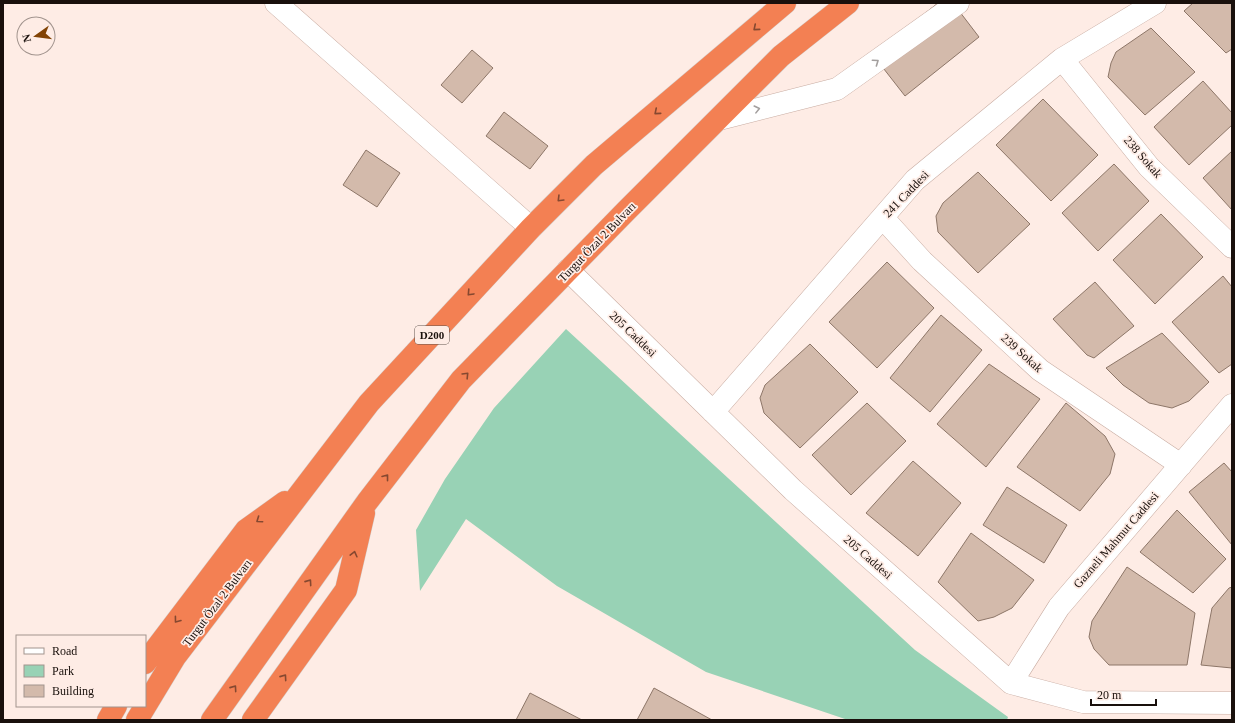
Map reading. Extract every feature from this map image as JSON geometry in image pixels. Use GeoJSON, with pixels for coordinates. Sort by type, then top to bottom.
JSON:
{"type":"FeatureCollection","features":[{"type":"Feature","properties":{"kind":"highway","name":"Turgut Özal 2 Bulvarı"},"geometry":{"type":"LineString","coordinates":[[146,705],[175,657],[369,403],[531,228],[594,165],[785,3]]}},
{"type":"Feature","properties":{"kind":"highway","name":"Turgut Özal 2 Bulvarı"},"geometry":{"type":"LineString","coordinates":[[212,720],[367,502],[461,380],[781,56],[848,3]]}},
{"type":"Feature","properties":{"kind":"highway","name":"Turgut Özal 2 Bulvarı"},"geometry":{"type":"LineString","coordinates":[[146,662],[246,530],[303,490]]}},
{"type":"Feature","properties":{"kind":"highway","name":"Turgut Özal 2 Bulvarı"},"geometry":{"type":"LineString","coordinates":[[253,720],[346,590],[367,502]]}},
{"type":"Feature","properties":{"kind":"highway"},"geometry":{"type":"LineString","coordinates":[[108,720],[115,707]]}},
{"type":"Feature","properties":{"kind":"highway","name":"Turgut Özal 2 Bulvarı"},"geometry":{"type":"LineString","coordinates":[[137,720],[145,707]]}},
{"type":"Feature","properties":{"kind":"street"},"geometry":{"type":"LineString","coordinates":[[276,3],[531,228]]}},
{"type":"Feature","properties":{"kind":"street"},"geometry":{"type":"LineString","coordinates":[[719,119],[837,89],[958,3]]}},
{"type":"Feature","properties":{"kind":"street","name":"241 Caddesi"},"geometry":{"type":"LineString","coordinates":[[713,412],[915,180],[1062,59],[1155,3]]}},
{"type":"Feature","properties":{"kind":"street","name":"238 Sokak"},"geometry":{"type":"LineString","coordinates":[[1062,59],[1149,167],[1232,247]]}},
{"type":"Feature","properties":{"kind":"street","name":"239 Sokak"},"geometry":{"type":"LineString","coordinates":[[883,218],[922,261],[1040,370],[1181,465]]}},
{"type":"Feature","properties":{"kind":"street","name":"205 Caddesi"},"geometry":{"type":"LineString","coordinates":[[568,270],[793,490],[1011,683],[1083,702],[1232,703]]}},
{"type":"Feature","properties":{"kind":"street","name":"Gazneli Mahmut Caddesi"},"geometry":{"type":"LineString","coordinates":[[1011,683],[1059,607],[1232,405]]}},
{"type":"Feature","properties":{"kind":"green space"},"geometry":{"type":"Polygon","coordinates":[[[566,329],[915,650],[1008,717],[1007,720],[848,720],[706,672],[557,586],[466,519],[420,591],[416,530],[445,479],[494,408],[566,329]]]}},
{"type":"Feature","properties":{"kind":"building"},"geometry":{"type":"Polygon","coordinates":[[[938,3],[953,3],[979,37],[905,96],[873,55],[938,3]]]}},
{"type":"Feature","properties":{"kind":"building"},"geometry":{"type":"Polygon","coordinates":[[[1193,3],[1232,3],[1232,49],[1226,53],[1184,11],[1193,3]]]}},
{"type":"Feature","properties":{"kind":"building"},"geometry":{"type":"Polygon","coordinates":[[[1151,28],[1195,72],[1145,115],[1108,77],[1111,63],[1116,52],[1151,28]]]}},
{"type":"Feature","properties":{"kind":"building"},"geometry":{"type":"Polygon","coordinates":[[[472,50],[493,68],[462,103],[441,85],[472,50]]]}},
{"type":"Feature","properties":{"kind":"building"},"geometry":{"type":"Polygon","coordinates":[[[1203,81],[1232,113],[1232,125],[1189,165],[1154,127],[1203,81]]]}},
{"type":"Feature","properties":{"kind":"building"},"geometry":{"type":"Polygon","coordinates":[[[1043,99],[1098,155],[1051,201],[996,145],[1043,99]]]}},
{"type":"Feature","properties":{"kind":"building"},"geometry":{"type":"Polygon","coordinates":[[[504,112],[548,146],[530,169],[486,136],[504,112]]]}},
{"type":"Feature","properties":{"kind":"building"},"geometry":{"type":"Polygon","coordinates":[[[366,150],[400,173],[377,207],[343,185],[366,150]]]}},
{"type":"Feature","properties":{"kind":"building"},"geometry":{"type":"Polygon","coordinates":[[[1232,151],[1232,210],[1203,178],[1232,151]]]}},
{"type":"Feature","properties":{"kind":"building"},"geometry":{"type":"Polygon","coordinates":[[[1114,164],[1149,201],[1098,251],[1062,213],[1114,164]]]}},
{"type":"Feature","properties":{"kind":"building"},"geometry":{"type":"Polygon","coordinates":[[[978,172],[1030,224],[978,273],[938,232],[936,216],[943,203],[978,172]]]}},
{"type":"Feature","properties":{"kind":"building"},"geometry":{"type":"Polygon","coordinates":[[[1161,214],[1203,257],[1155,304],[1113,260],[1161,214]]]}},
{"type":"Feature","properties":{"kind":"building"},"geometry":{"type":"Polygon","coordinates":[[[887,262],[934,308],[877,368],[829,322],[887,262]]]}},
{"type":"Feature","properties":{"kind":"building"},"geometry":{"type":"Polygon","coordinates":[[[1223,276],[1232,287],[1232,364],[1219,373],[1172,322],[1223,276]]]}},
{"type":"Feature","properties":{"kind":"building"},"geometry":{"type":"Polygon","coordinates":[[[1095,282],[1134,326],[1094,358],[1087,355],[1053,319],[1095,282]]]}},
{"type":"Feature","properties":{"kind":"building"},"geometry":{"type":"Polygon","coordinates":[[[941,315],[982,350],[930,412],[890,378],[941,315]]]}},
{"type":"Feature","properties":{"kind":"building"},"geometry":{"type":"Polygon","coordinates":[[[1162,333],[1209,382],[1189,401],[1172,408],[1149,403],[1123,385],[1106,368],[1162,333]]]}},
{"type":"Feature","properties":{"kind":"building"},"geometry":{"type":"Polygon","coordinates":[[[810,344],[858,392],[800,448],[764,413],[760,398],[765,385],[810,344]]]}},
{"type":"Feature","properties":{"kind":"building"},"geometry":{"type":"Polygon","coordinates":[[[989,364],[1040,399],[986,467],[937,424],[989,364]]]}},
{"type":"Feature","properties":{"kind":"building"},"geometry":{"type":"Polygon","coordinates":[[[867,403],[906,441],[851,495],[812,455],[867,403]]]}},
{"type":"Feature","properties":{"kind":"building"},"geometry":{"type":"Polygon","coordinates":[[[1066,403],[1105,436],[1115,454],[1110,474],[1080,511],[1017,467],[1066,403]]]}},
{"type":"Feature","properties":{"kind":"building"},"geometry":{"type":"Polygon","coordinates":[[[913,461],[961,503],[918,556],[866,513],[913,461]]]}},
{"type":"Feature","properties":{"kind":"building"},"geometry":{"type":"Polygon","coordinates":[[[1224,463],[1232,472],[1232,545],[1189,492],[1224,463]]]}},
{"type":"Feature","properties":{"kind":"building"},"geometry":{"type":"Polygon","coordinates":[[[1007,487],[1067,525],[1044,563],[983,525],[1007,487]]]}},
{"type":"Feature","properties":{"kind":"building"},"geometry":{"type":"Polygon","coordinates":[[[1177,510],[1226,559],[1193,593],[1140,552],[1177,510]]]}},
{"type":"Feature","properties":{"kind":"building"},"geometry":{"type":"Polygon","coordinates":[[[971,533],[1034,580],[1012,608],[994,617],[978,621],[938,582],[971,533]]]}},
{"type":"Feature","properties":{"kind":"building"},"geometry":{"type":"Polygon","coordinates":[[[1127,567],[1195,613],[1187,665],[1109,665],[1094,649],[1089,637],[1092,621],[1127,567]]]}},
{"type":"Feature","properties":{"kind":"building"},"geometry":{"type":"Polygon","coordinates":[[[1232,587],[1232,668],[1201,665],[1212,608],[1229,588],[1232,587]]]}},
{"type":"Feature","properties":{"kind":"building"},"geometry":{"type":"Polygon","coordinates":[[[654,688],[712,720],[637,720],[654,688]]]}},
{"type":"Feature","properties":{"kind":"building"},"geometry":{"type":"Polygon","coordinates":[[[530,693],[582,720],[516,720],[530,693]]]}}]}
